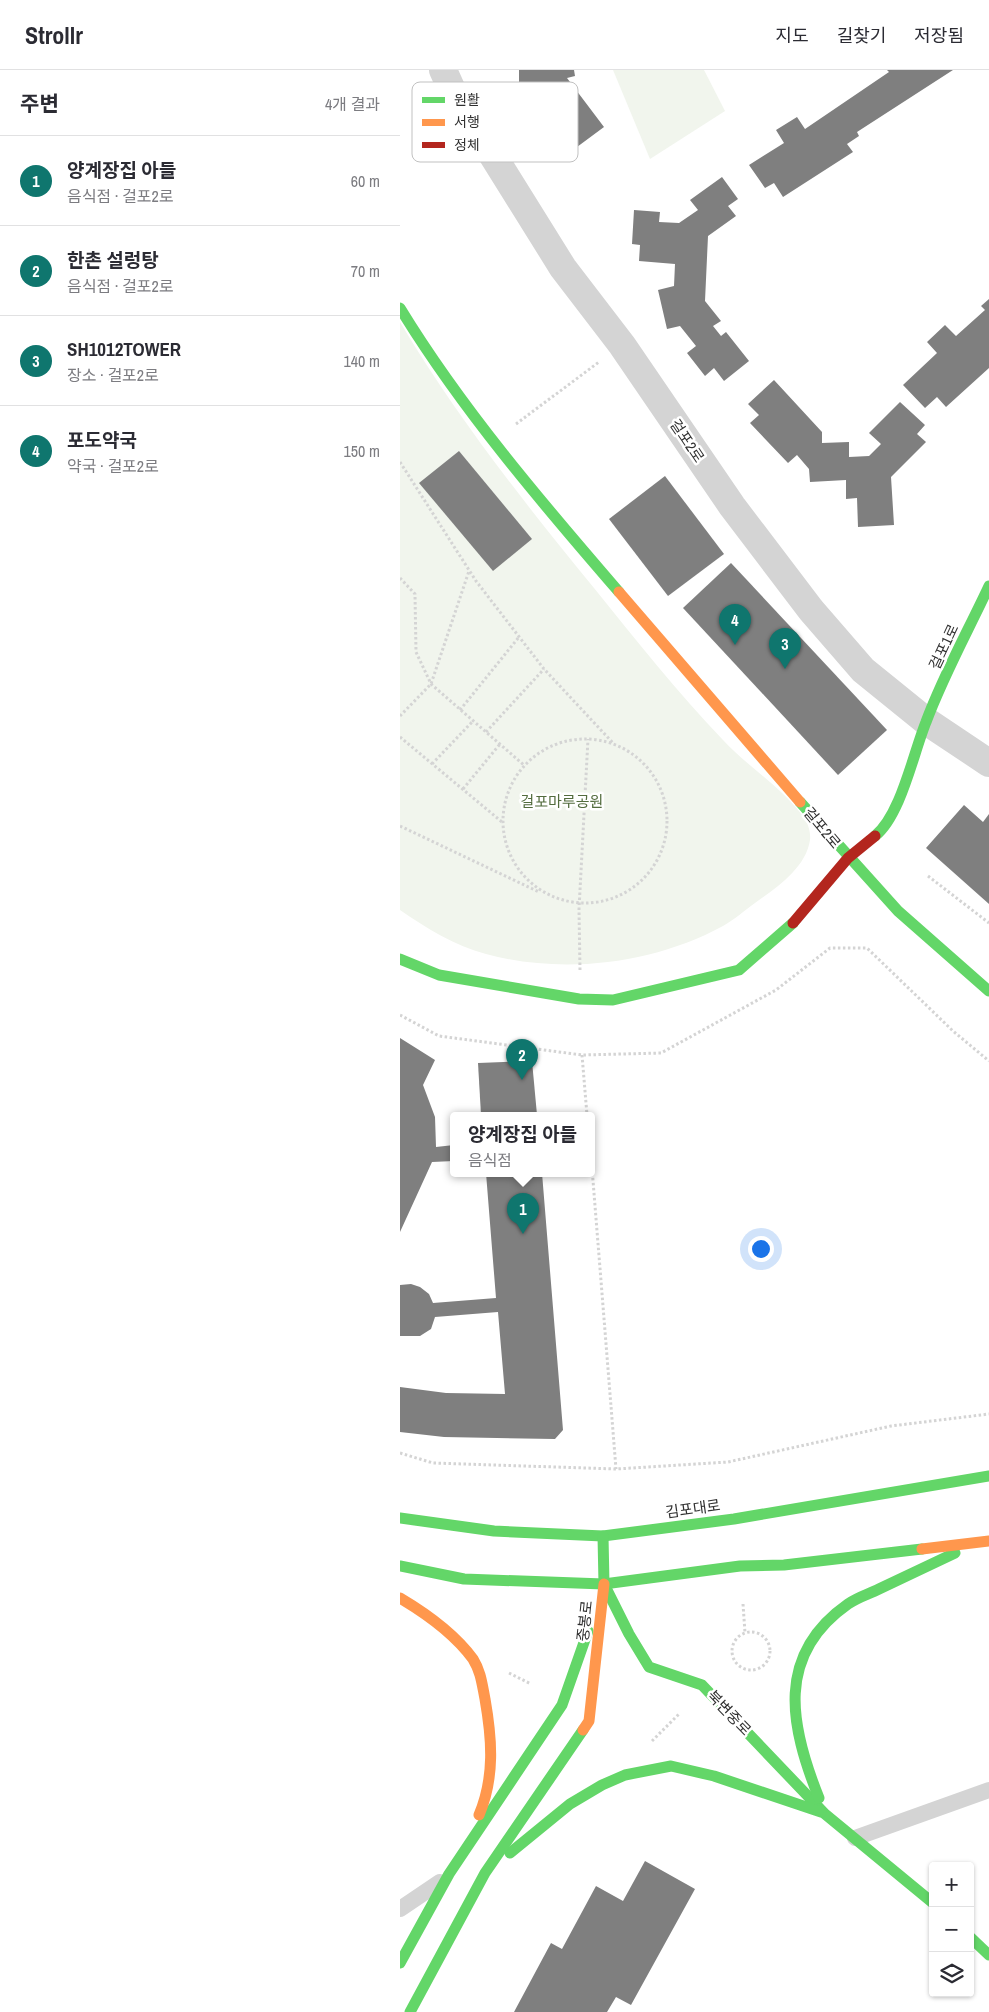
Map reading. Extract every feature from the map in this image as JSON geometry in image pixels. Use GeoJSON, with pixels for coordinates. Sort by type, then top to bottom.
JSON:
{"type":"FeatureCollection","features":[{"type":"Feature","properties":{"kind":"street","name":"걸포2로"},"geometry":{"type":"LineString","coordinates":[[443,70],[448,82]]}},
{"type":"Feature","properties":{"kind":"street","name":"걸포2로"},"geometry":{"type":"LineString","coordinates":[[497,162],[563,268],[622,345],[732,506],[811,610],[863,670],[926,721],[989,763]]}},
{"type":"Feature","properties":{"kind":"street","name":"걸포2로"},"geometry":{"type":"LineString","coordinates":[[400,308],[432,362],[568,533],[848,858],[898,911],[989,991]]}},
{"type":"Feature","properties":{"kind":"street","name":"걸포1로"},"geometry":{"type":"LineString","coordinates":[[848,858],[885,828],[907,778],[926,721],[989,586]]}},
{"type":"Feature","properties":{"kind":"street","name":"걸포2로"},"geometry":{"type":"LineString","coordinates":[[400,959],[439,975],[579,999],[613,1000],[739,970],[800,916],[848,858]]}},
{"type":"Feature","properties":{"kind":"street","name":"김포대로"},"geometry":{"type":"LineString","coordinates":[[400,1518],[494,1531],[603,1536],[734,1518],[989,1476]]}},
{"type":"Feature","properties":{"kind":"street","name":"북변중로"},"geometry":{"type":"LineString","coordinates":[[603,1536],[604,1584],[629,1634],[649,1666],[702,1685],[825,1814],[929,1900]]}},
{"type":"Feature","properties":{"kind":"street"},"geometry":{"type":"LineString","coordinates":[[400,1566],[464,1579],[604,1584],[740,1566],[784,1564],[985,1541]]}},
{"type":"Feature","properties":{"kind":"street"},"geometry":{"type":"LineString","coordinates":[[825,1814],[806,1770],[797,1736],[793,1707],[794,1683],[799,1662],[807,1644],[822,1625],[849,1604],[985,1541]]}},
{"type":"Feature","properties":{"kind":"street","name":"중봉로"},"geometry":{"type":"LineString","coordinates":[[410,2012],[485,1873],[589,1721],[604,1584]]}},
{"type":"Feature","properties":{"kind":"street","name":"중봉로"},"geometry":{"type":"LineString","coordinates":[[400,1963],[449,1874],[562,1705],[604,1584]]}},
{"type":"Feature","properties":{"kind":"street"},"geometry":{"type":"LineString","coordinates":[[400,1598],[429,1615],[462,1647],[480,1672],[491,1733],[490,1776],[482,1810],[449,1874]]}},
{"type":"Feature","properties":{"kind":"street"},"geometry":{"type":"LineString","coordinates":[[485,1873],[570,1804],[625,1775],[671,1766],[714,1776],[825,1814]]}},
{"type":"Feature","properties":{"kind":"street"},"geometry":{"type":"LineString","coordinates":[[974,1941],[989,1955]]}},
{"type":"Feature","properties":{"kind":"lane"},"geometry":{"type":"LineString","coordinates":[[855,1838],[989,1790]]}},
{"type":"Feature","properties":{"kind":"lane"},"geometry":{"type":"LineString","coordinates":[[400,1909],[449,1874]]}},
{"type":"Feature","properties":{"kind":"path"},"geometry":{"type":"LineString","coordinates":[[494,440],[622,345]]}},
{"type":"Feature","properties":{"kind":"path"},"geometry":{"type":"LineString","coordinates":[[400,462],[469,570],[519,637],[544,669],[614,744]]}},
{"type":"Feature","properties":{"kind":"path"},"geometry":{"type":"LineString","coordinates":[[400,716],[432,684],[469,570]]}},
{"type":"Feature","properties":{"kind":"path"},"geometry":{"type":"LineString","coordinates":[[400,578],[415,594],[416,652],[432,684],[525,766]]}},
{"type":"Feature","properties":{"kind":"path"},"geometry":{"type":"LineString","coordinates":[[460,710],[519,637]]}},
{"type":"Feature","properties":{"kind":"path"},"geometry":{"type":"LineString","coordinates":[[486,732],[544,669]]}},
{"type":"Feature","properties":{"kind":"path"},"geometry":{"type":"LineString","coordinates":[[432,764],[473,721]]}},
{"type":"Feature","properties":{"kind":"path"},"geometry":{"type":"LineString","coordinates":[[400,737],[503,822]]}},
{"type":"Feature","properties":{"kind":"path"},"geometry":{"type":"LineString","coordinates":[[580,970],[579,904],[588,738]]}},
{"type":"Feature","properties":{"kind":"path"},"geometry":{"type":"LineString","coordinates":[[400,826],[551,897],[579,904],[605,901],[629,891],[649,874],[662,851],[668,825],[665,800],[654,776],[636,756],[614,744],[588,738],[559,743],[534,756],[515,777],[504,803],[502,831],[510,858],[528,882],[551,897]]}},
{"type":"Feature","properties":{"kind":"path"},"geometry":{"type":"LineString","coordinates":[[462,789],[500,744]]}},
{"type":"Feature","properties":{"kind":"path"},"geometry":{"type":"LineString","coordinates":[[928,876],[989,923]]}},
{"type":"Feature","properties":{"kind":"path"},"geometry":{"type":"LineString","coordinates":[[400,1015],[439,1036],[582,1055],[661,1053],[776,990],[830,948],[867,948],[954,1031],[989,1061]]}},
{"type":"Feature","properties":{"kind":"path"},"geometry":{"type":"LineString","coordinates":[[582,1055],[587,1112]]}},
{"type":"Feature","properties":{"kind":"path"},"geometry":{"type":"LineString","coordinates":[[593,1177],[616,1469]]}},
{"type":"Feature","properties":{"kind":"path"},"geometry":{"type":"LineString","coordinates":[[400,1453],[433,1463],[616,1469],[728,1462],[891,1426],[989,1414]]}},
{"type":"Feature","properties":{"kind":"path"},"geometry":{"type":"LineString","coordinates":[[742,1604],[745,1633]]}},
{"type":"Feature","properties":{"kind":"path"},"geometry":{"type":"LineString","coordinates":[[758,1632],[770,1647],[768,1659],[759,1668],[747,1669],[741,1666],[734,1657],[733,1646],[739,1636],[745,1633],[758,1632]]}},
{"type":"Feature","properties":{"kind":"path"},"geometry":{"type":"LineString","coordinates":[[648,1744],[680,1714]]}},
{"type":"Feature","properties":{"kind":"green space"},"geometry":{"type":"Polygon","coordinates":[[[613,70],[704,70],[725,111],[650,159],[613,70]]]}},
{"type":"Feature","properties":{"kind":"green space","name":"걸포마루공원"},"geometry":{"type":"Polygon","coordinates":[[[400,322],[444,391],[492,459],[641,646],[723,740],[786,797],[806,821],[810,832],[810,840],[803,860],[772,891],[723,926],[696,939],[638,957],[607,962],[546,964],[515,960],[474,951],[441,936],[400,910],[400,322]]]}},
{"type":"Feature","properties":{"kind":"building"},"geometry":{"type":"Polygon","coordinates":[[[519,70],[574,70],[575,76],[567,78],[570,82],[519,82],[519,70]]]}},
{"type":"Feature","properties":{"kind":"building"},"geometry":{"type":"Polygon","coordinates":[[[887,70],[953,70],[857,132],[859,136],[847,144],[853,152],[783,197],[774,183],[765,188],[749,165],[784,143],[776,130],[797,117],[805,129],[889,72],[887,70]]]}},
{"type":"Feature","properties":{"kind":"building"},"geometry":{"type":"Polygon","coordinates":[[[578,93],[604,127],[578,146],[578,93]]]}},
{"type":"Feature","properties":{"kind":"building"},"geometry":{"type":"Polygon","coordinates":[[[722,177],[738,199],[728,206],[736,216],[708,236],[705,301],[721,321],[713,326],[721,336],[726,332],[749,361],[724,381],[714,368],[705,376],[687,353],[696,346],[680,326],[667,329],[658,290],[674,286],[675,264],[639,261],[640,245],[632,244],[634,210],[660,212],[659,222],[679,223],[698,210],[690,200],[722,177]]]}},
{"type":"Feature","properties":{"kind":"building"},"geometry":{"type":"Polygon","coordinates":[[[989,299],[989,368],[946,407],[937,397],[925,408],[903,385],[937,353],[927,342],[945,325],[956,336],[985,310],[981,306],[989,299]]]}},
{"type":"Feature","properties":{"kind":"building"},"geometry":{"type":"Polygon","coordinates":[[[774,380],[822,432],[822,443],[849,442],[849,457],[869,456],[881,444],[869,433],[900,402],[925,425],[917,434],[926,442],[891,477],[894,525],[858,527],[857,498],[846,499],[846,480],[810,482],[809,469],[797,455],[788,463],[750,423],[759,415],[748,404],[774,380]]]}},
{"type":"Feature","properties":{"kind":"building"},"geometry":{"type":"Polygon","coordinates":[[[459,451],[532,539],[493,571],[419,483],[459,451]]]}},
{"type":"Feature","properties":{"kind":"building"},"geometry":{"type":"Polygon","coordinates":[[[665,476],[724,554],[668,596],[609,519],[665,476]]]}},
{"type":"Feature","properties":{"kind":"building"},"geometry":{"type":"Polygon","coordinates":[[[731,563],[887,730],[838,775],[683,608],[731,563]]]}},
{"type":"Feature","properties":{"kind":"building"},"geometry":{"type":"Polygon","coordinates":[[[964,805],[983,822],[989,814],[989,904],[926,848],[964,805]]]}},
{"type":"Feature","properties":{"kind":"building"},"geometry":{"type":"Polygon","coordinates":[[[400,1038],[435,1060],[423,1085],[435,1117],[436,1147],[450,1145],[450,1161],[432,1162],[400,1232],[400,1038]]]}},
{"type":"Feature","properties":{"kind":"building"},"geometry":{"type":"Polygon","coordinates":[[[532,1061],[537,1112],[481,1112],[478,1063],[532,1061]]]}},
{"type":"Feature","properties":{"kind":"building"},"geometry":{"type":"Polygon","coordinates":[[[486,1177],[542,1177],[563,1430],[555,1439],[444,1437],[400,1432],[400,1387],[446,1393],[505,1394],[498,1312],[435,1317],[431,1329],[420,1336],[400,1336],[400,1285],[411,1284],[420,1287],[429,1294],[433,1303],[496,1298],[486,1177]]]}},
{"type":"Feature","properties":{"kind":"building"},"geometry":{"type":"Polygon","coordinates":[[[645,1861],[695,1889],[631,2005],[616,1997],[607,2012],[514,2012],[551,1943],[562,1949],[596,1886],[623,1901],[645,1861]]]}},
{"type":"Feature","properties":{"kind":"traffic: fast"},"geometry":{"type":"LineString","coordinates":[[400,308],[449,382],[503,454],[619,592]]}},
{"type":"Feature","properties":{"kind":"traffic: fast"},"geometry":{"type":"LineString","coordinates":[[875,836],[892,814],[899,799],[933,705],[989,586]]}},
{"type":"Feature","properties":{"kind":"traffic: fast"},"geometry":{"type":"LineString","coordinates":[[800,802],[898,911],[989,991]]}},
{"type":"Feature","properties":{"kind":"traffic: fast"},"geometry":{"type":"LineString","coordinates":[[400,959],[439,975],[579,999],[613,1000],[739,970],[793,923]]}},
{"type":"Feature","properties":{"kind":"traffic: fast"},"geometry":{"type":"LineString","coordinates":[[400,1518],[494,1531],[603,1536],[734,1519],[989,1476]]}},
{"type":"Feature","properties":{"kind":"traffic: fast"},"geometry":{"type":"LineString","coordinates":[[603,1536],[604,1584],[629,1634],[649,1667],[702,1685],[825,1814],[929,1900]]}},
{"type":"Feature","properties":{"kind":"traffic: fast"},"geometry":{"type":"LineString","coordinates":[[400,1566],[464,1579],[604,1584],[740,1566],[784,1565],[922,1549]]}},
{"type":"Feature","properties":{"kind":"traffic: fast"},"geometry":{"type":"LineString","coordinates":[[819,1798],[801,1744],[796,1718],[795,1693],[799,1669],[809,1646],[825,1624],[848,1604],[955,1553]]}},
{"type":"Feature","properties":{"kind":"traffic: fast"},"geometry":{"type":"LineString","coordinates":[[400,1963],[449,1874],[562,1705],[588,1631]]}},
{"type":"Feature","properties":{"kind":"traffic: fast"},"geometry":{"type":"LineString","coordinates":[[410,2012],[485,1873],[583,1730]]}},
{"type":"Feature","properties":{"kind":"traffic: fast"},"geometry":{"type":"LineString","coordinates":[[510,1853],[570,1804],[602,1785],[625,1775],[671,1766],[714,1776],[821,1812]]}},
{"type":"Feature","properties":{"kind":"traffic: fast"},"geometry":{"type":"LineString","coordinates":[[974,1941],[989,1955]]}},
{"type":"Feature","properties":{"kind":"traffic: slow"},"geometry":{"type":"LineString","coordinates":[[619,592],[800,802]]}},
{"type":"Feature","properties":{"kind":"traffic: slow"},"geometry":{"type":"LineString","coordinates":[[922,1549],[989,1541]]}},
{"type":"Feature","properties":{"kind":"traffic: slow"},"geometry":{"type":"LineString","coordinates":[[583,1730],[589,1721],[604,1584]]}},
{"type":"Feature","properties":{"kind":"traffic: slow"},"geometry":{"type":"LineString","coordinates":[[400,1598],[449,1632],[466,1650],[478,1669],[487,1714],[491,1758],[488,1786],[479,1815]]}},
{"type":"Feature","properties":{"kind":"traffic: jam"},"geometry":{"type":"LineString","coordinates":[[793,923],[848,858],[875,836]]}},
{"type":"Feature","properties":{"kind":"place","name":"포도약국"},"geometry":{"type":"Point","coordinates":[735,645]}},
{"type":"Feature","properties":{"kind":"place","name":"SH1012TOWER"},"geometry":{"type":"Point","coordinates":[785,669]}},
{"type":"Feature","properties":{"kind":"place","name":"한촌 설렁탕"},"geometry":{"type":"Point","coordinates":[522,1080]}},
{"type":"Feature","properties":{"kind":"place","name":"양계장집 아들"},"geometry":{"type":"Point","coordinates":[523,1234]}}]}
